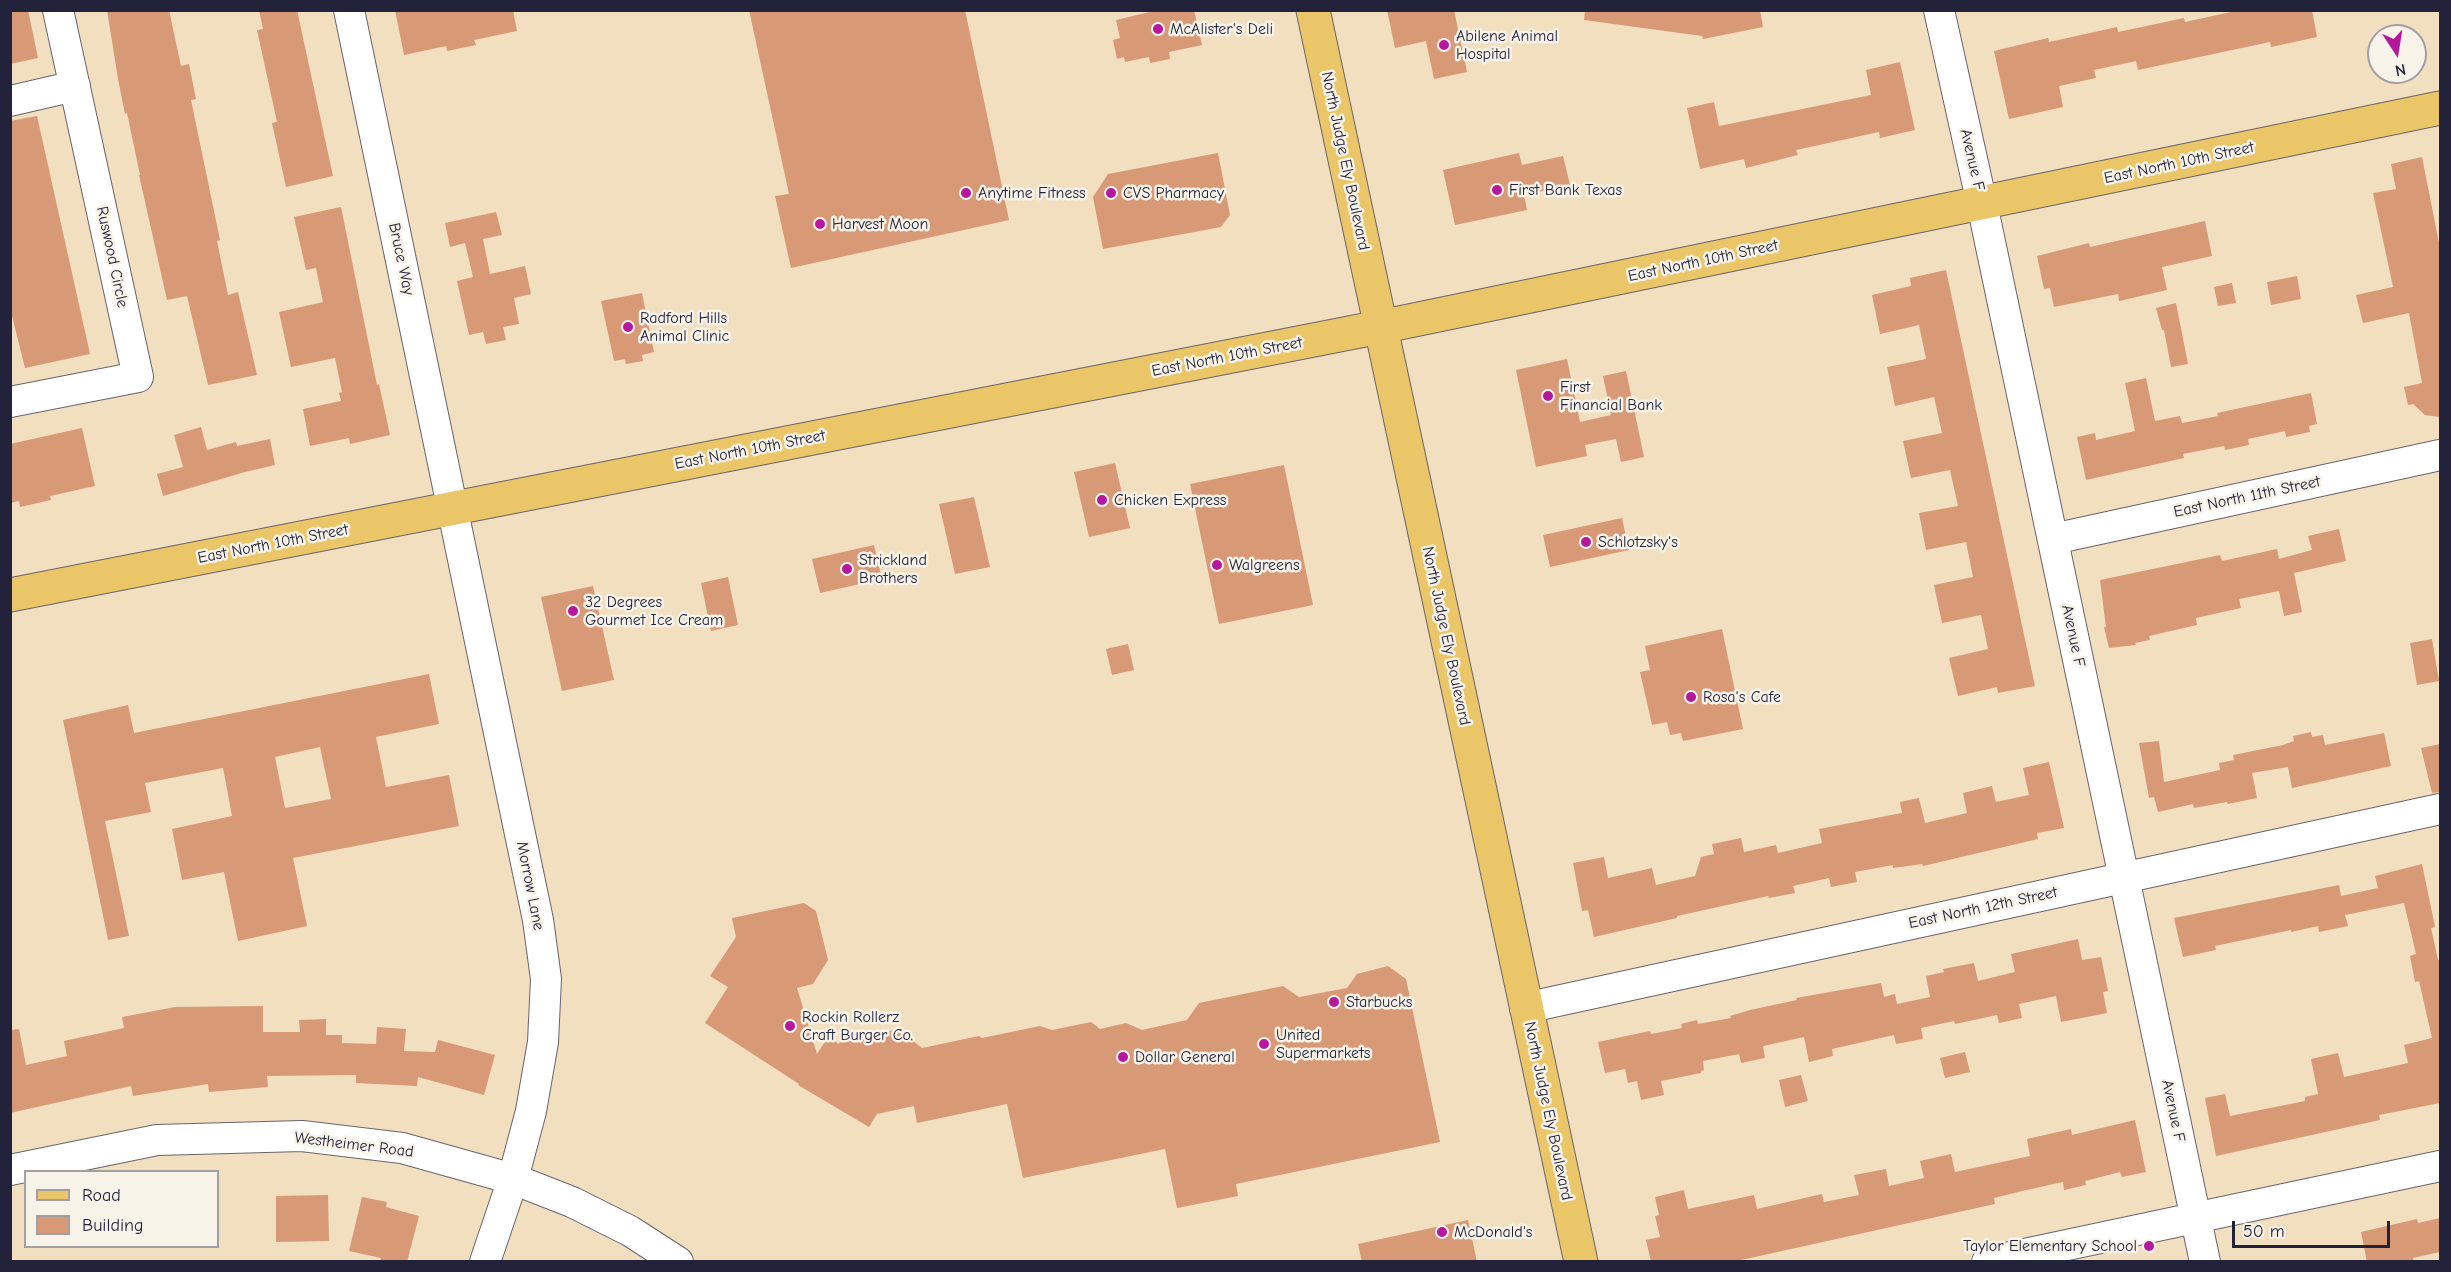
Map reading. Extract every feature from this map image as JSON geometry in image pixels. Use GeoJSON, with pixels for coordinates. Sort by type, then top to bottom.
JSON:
{"type":"FeatureCollection","features":[{"type":"Feature","properties":{"kind":"main road","name":"North Judge Ely Boulevard"},"geometry":{"type":"LineString","coordinates":[[1313,10],[1581,1262]]}},
{"type":"Feature","properties":{"kind":"main road","name":"East North 10th Street"},"geometry":{"type":"LineString","coordinates":[[10,595],[1380,327],[2440,108]]}},
{"type":"Feature","properties":{"kind":"street","name":"Ruswood Circle"},"geometry":{"type":"LineString","coordinates":[[10,402],[138,377],[58,10]]}},
{"type":"Feature","properties":{"kind":"street","name":"Bruce Way"},"geometry":{"type":"LineString","coordinates":[[349,10],[453,508]]}},
{"type":"Feature","properties":{"kind":"street","name":"Avenue F"},"geometry":{"type":"LineString","coordinates":[[1939,10],[2205,1262]]}},
{"type":"Feature","properties":{"kind":"street"},"geometry":{"type":"LineString","coordinates":[[10,101],[75,86]]}},
{"type":"Feature","properties":{"kind":"street","name":"East North 11th Street"},"geometry":{"type":"LineString","coordinates":[[2053,538],[2440,455]]}},
{"type":"Feature","properties":{"kind":"street","name":"Morrow Lane"},"geometry":{"type":"LineString","coordinates":[[453,508],[538,920],[546,979],[543,1042],[531,1111],[513,1179],[485,1262]]}},
{"type":"Feature","properties":{"kind":"street","name":"East North 12th Street"},"geometry":{"type":"LineString","coordinates":[[1526,1008],[2440,809]]}},
{"type":"Feature","properties":{"kind":"street","name":"Westheimer Road"},"geometry":{"type":"LineString","coordinates":[[10,1170],[157,1140],[302,1136],[402,1148],[513,1179],[572,1202],[621,1226],[678,1262]]}},
{"type":"Feature","properties":{"kind":"street"},"geometry":{"type":"LineString","coordinates":[[1987,1262],[2440,1166]]}},
{"type":"Feature","properties":{"kind":"building"},"geometry":{"type":"Polygon","coordinates":[[[10,10],[28,10],[38,58],[10,64],[10,10]]]}},
{"type":"Feature","properties":{"kind":"building"},"geometry":{"type":"Polygon","coordinates":[[[107,10],[169,10],[181,66],[189,64],[196,99],[191,100],[220,240],[217,241],[228,295],[238,292],[257,375],[208,385],[187,296],[167,300],[127,113],[125,114],[107,10]]]}},
{"type":"Feature","properties":{"kind":"building"},"geometry":{"type":"Polygon","coordinates":[[[259,10],[297,10],[333,176],[286,187],[272,123],[277,122],[257,30],[263,29],[259,10]]]}},
{"type":"Feature","properties":{"kind":"building"},"geometry":{"type":"Polygon","coordinates":[[[395,10],[513,10],[517,31],[474,40],[476,45],[447,51],[446,46],[404,55],[395,10]]]}},
{"type":"Feature","properties":{"kind":"building"},"geometry":{"type":"Polygon","coordinates":[[[749,10],[965,10],[1009,220],[791,268],[775,196],[789,194],[749,10]]]}},
{"type":"Feature","properties":{"kind":"building","name":"McAlister's Deli"},"geometry":{"type":"Polygon","coordinates":[[[1158,10],[1194,10],[1202,45],[1169,52],[1170,59],[1150,63],[1149,57],[1125,62],[1124,57],[1117,59],[1113,40],[1120,38],[1116,20],[1158,10]]]}},
{"type":"Feature","properties":{"kind":"building","name":"Abilene Animal Hospital"},"geometry":{"type":"Polygon","coordinates":[[[1387,10],[1454,10],[1467,72],[1434,79],[1426,41],[1395,48],[1387,10]]]}},
{"type":"Feature","properties":{"kind":"building"},"geometry":{"type":"Polygon","coordinates":[[[1585,10],[1760,10],[1763,27],[1703,39],[1702,36],[1584,20],[1585,10]]]}},
{"type":"Feature","properties":{"kind":"building"},"geometry":{"type":"Polygon","coordinates":[[[2240,10],[2312,10],[2317,37],[2271,47],[2270,42],[2138,70],[2136,61],[2094,70],[2096,78],[2059,86],[2063,107],[2009,119],[1994,51],[2048,38],[2049,42],[2117,27],[2118,32],[2184,18],[2185,22],[2240,10]]]}},
{"type":"Feature","properties":{"kind":"building"},"geometry":{"type":"Polygon","coordinates":[[[1900,62],[1915,130],[1880,138],[1879,132],[1796,150],[1798,155],[1746,168],[1744,159],[1700,169],[1687,108],[1714,102],[1719,126],[1871,95],[1866,70],[1900,62]]]}},
{"type":"Feature","properties":{"kind":"building"},"geometry":{"type":"Polygon","coordinates":[[[37,116],[90,354],[25,368],[10,308],[10,121],[37,116]]]}},
{"type":"Feature","properties":{"kind":"building","name":"CVS Pharmacy"},"geometry":{"type":"Polygon","coordinates":[[[1218,153],[1230,215],[1221,227],[1103,249],[1093,197],[1108,174],[1218,153]]]}},
{"type":"Feature","properties":{"kind":"building","name":"First Bank Texas"},"geometry":{"type":"Polygon","coordinates":[[[1519,153],[1522,165],[1563,156],[1570,185],[1524,195],[1527,210],[1455,225],[1443,170],[1519,153]]]}},
{"type":"Feature","properties":{"kind":"building"},"geometry":{"type":"Polygon","coordinates":[[[2422,157],[2440,248],[2440,417],[2425,415],[2413,404],[2408,405],[2404,387],[2422,383],[2409,313],[2363,323],[2356,295],[2393,287],[2373,193],[2396,189],[2391,164],[2422,157]]]}},
{"type":"Feature","properties":{"kind":"building"},"geometry":{"type":"Polygon","coordinates":[[[341,207],[377,385],[379,384],[390,435],[350,444],[349,438],[310,446],[303,409],[341,401],[339,393],[342,392],[335,358],[291,367],[279,312],[323,302],[316,268],[306,270],[294,217],[341,207]]]}},
{"type":"Feature","properties":{"kind":"building"},"geometry":{"type":"Polygon","coordinates":[[[496,212],[502,235],[483,239],[490,274],[525,266],[531,294],[514,298],[519,324],[503,327],[506,340],[486,344],[483,332],[469,335],[457,281],[473,277],[465,243],[450,247],[445,223],[496,212]]]}},
{"type":"Feature","properties":{"kind":"building"},"geometry":{"type":"Polygon","coordinates":[[[2205,221],[2212,256],[2162,267],[2167,290],[2119,301],[2118,294],[2054,307],[2050,288],[2044,289],[2037,256],[2089,243],[2090,247],[2205,221]]]}},
{"type":"Feature","properties":{"kind":"building"},"geometry":{"type":"Polygon","coordinates":[[[1946,270],[2035,686],[1998,693],[1997,687],[1958,696],[1949,658],[1988,649],[1981,615],[1942,623],[1934,585],[1973,577],[1966,542],[1926,550],[1919,513],[1958,506],[1950,470],[1911,478],[1903,441],[1942,433],[1934,397],[1895,406],[1887,367],[1926,359],[1919,325],[1880,334],[1872,295],[1911,286],[1910,278],[1946,270]]]}},
{"type":"Feature","properties":{"kind":"building"},"geometry":{"type":"Polygon","coordinates":[[[2297,276],[2301,299],[2271,305],[2267,282],[2297,276]]]}},
{"type":"Feature","properties":{"kind":"building"},"geometry":{"type":"Polygon","coordinates":[[[2232,283],[2236,303],[2218,306],[2214,287],[2232,283]]]}},
{"type":"Feature","properties":{"kind":"building","name":"Radford Hills Animal Clinic"},"geometry":{"type":"Polygon","coordinates":[[[642,293],[654,352],[642,355],[643,361],[626,364],[625,359],[614,361],[601,301],[642,293]]]}},
{"type":"Feature","properties":{"kind":"building"},"geometry":{"type":"Polygon","coordinates":[[[2176,303],[2188,364],[2171,367],[2164,330],[2162,330],[2156,308],[2176,303]]]}},
{"type":"Feature","properties":{"kind":"building","name":"First Financial Bank"},"geometry":{"type":"Polygon","coordinates":[[[1567,359],[1580,422],[1611,415],[1603,376],[1626,371],[1644,457],[1621,462],[1616,439],[1585,445],[1587,456],[1536,467],[1516,370],[1567,359]]]}},
{"type":"Feature","properties":{"kind":"building"},"geometry":{"type":"Polygon","coordinates":[[[2146,378],[2155,421],[2180,416],[2182,423],[2218,416],[2217,413],[2311,393],[2317,424],[2309,426],[2310,432],[2286,437],[2285,431],[2248,439],[2249,445],[2225,450],[2224,446],[2183,454],[2184,458],[2086,480],[2077,437],[2095,433],[2096,440],[2135,431],[2125,383],[2146,378]]]}},
{"type":"Feature","properties":{"kind":"building"},"geometry":{"type":"Polygon","coordinates":[[[201,427],[207,450],[236,442],[237,446],[270,439],[275,465],[163,496],[157,474],[183,467],[174,435],[201,427]]]}},
{"type":"Feature","properties":{"kind":"building"},"geometry":{"type":"Polygon","coordinates":[[[82,428],[95,486],[50,496],[51,500],[20,507],[19,501],[10,503],[10,444],[82,428]]]}},
{"type":"Feature","properties":{"kind":"building","name":"Chicken Express"},"geometry":{"type":"Polygon","coordinates":[[[1115,463],[1130,528],[1089,537],[1074,472],[1115,463]]]}},
{"type":"Feature","properties":{"kind":"building","name":"Walgreens"},"geometry":{"type":"Polygon","coordinates":[[[1284,465],[1313,605],[1219,624],[1190,484],[1284,465]]]}},
{"type":"Feature","properties":{"kind":"building"},"geometry":{"type":"Polygon","coordinates":[[[974,497],[990,567],[955,574],[939,504],[974,497]]]}},
{"type":"Feature","properties":{"kind":"building","name":"Schlotzsky's"},"geometry":{"type":"Polygon","coordinates":[[[1622,518],[1629,550],[1550,567],[1543,535],[1622,518]]]}},
{"type":"Feature","properties":{"kind":"building"},"geometry":{"type":"Polygon","coordinates":[[[2339,529],[2346,561],[2294,573],[2302,612],[2284,616],[2279,591],[2239,599],[2241,608],[2196,618],[2197,625],[2149,636],[2150,640],[2135,643],[2136,645],[2109,648],[2104,627],[2106,627],[2100,580],[2220,555],[2222,561],[2277,549],[2279,559],[2312,550],[2308,536],[2339,529]]]}},
{"type":"Feature","properties":{"kind":"building","name":"Strickland Brothers"},"geometry":{"type":"Polygon","coordinates":[[[874,545],[882,579],[820,593],[812,559],[874,545]]]}},
{"type":"Feature","properties":{"kind":"building"},"geometry":{"type":"Polygon","coordinates":[[[728,577],[738,625],[711,631],[701,583],[728,577]]]}},
{"type":"Feature","properties":{"kind":"building"},"geometry":{"type":"Polygon","coordinates":[[[593,586],[614,680],[562,691],[541,597],[593,586]]]}},
{"type":"Feature","properties":{"kind":"building","name":"Rosa's Cafe"},"geometry":{"type":"Polygon","coordinates":[[[1722,629],[1743,729],[1683,741],[1681,733],[1670,735],[1667,722],[1652,725],[1640,672],[1650,670],[1645,646],[1722,629]]]}},
{"type":"Feature","properties":{"kind":"building"},"geometry":{"type":"Polygon","coordinates":[[[2432,639],[2439,681],[2417,685],[2410,643],[2432,639]]]}},
{"type":"Feature","properties":{"kind":"building"},"geometry":{"type":"Polygon","coordinates":[[[1128,644],[1134,670],[1112,675],[1106,649],[1128,644]]]}},
{"type":"Feature","properties":{"kind":"building"},"geometry":{"type":"Polygon","coordinates":[[[429,674],[439,724],[376,737],[386,787],[449,775],[459,826],[293,858],[307,926],[238,941],[224,872],[182,880],[172,829],[232,816],[223,768],[145,783],[151,812],[105,821],[129,936],[108,940],[63,720],[128,705],[134,733],[429,674]],[[320,747],[275,757],[285,808],[331,799],[320,747]]]}},
{"type":"Feature","properties":{"kind":"building"},"geometry":{"type":"Polygon","coordinates":[[[2311,732],[2312,737],[2323,735],[2325,745],[2384,733],[2391,766],[2292,788],[2288,767],[2252,773],[2257,798],[2228,804],[2227,802],[2194,808],[2193,804],[2158,812],[2154,797],[2149,798],[2139,743],[2159,741],[2164,782],[2220,770],[2219,763],[2234,760],[2233,755],[2283,745],[2294,741],[2293,736],[2311,732]]]}},
{"type":"Feature","properties":{"kind":"building"},"geometry":{"type":"Polygon","coordinates":[[[2440,744],[2440,792],[2432,793],[2421,748],[2440,744]]]}},
{"type":"Feature","properties":{"kind":"building"},"geometry":{"type":"Polygon","coordinates":[[[2049,762],[2064,828],[2037,833],[2038,839],[1923,866],[1922,864],[1893,868],[1893,865],[1855,872],[1857,882],[1831,887],[1829,878],[1793,886],[1795,893],[1769,898],[1768,896],[1594,937],[1588,910],[1582,911],[1573,863],[1604,857],[1608,878],[1652,868],[1656,885],[1695,876],[1701,857],[1714,854],[1712,844],[1741,838],[1744,852],[1776,845],[1778,853],[1822,843],[1819,829],[1902,813],[1900,802],[1919,798],[1925,823],[1967,813],[1963,793],[1992,786],[1996,802],[2029,795],[2023,768],[2049,762]]]}},
{"type":"Feature","properties":{"kind":"building"},"geometry":{"type":"Polygon","coordinates":[[[2422,864],[2435,927],[2431,928],[2438,960],[2440,959],[2440,1103],[2379,1115],[2380,1120],[2216,1156],[2205,1098],[2225,1094],[2230,1116],[2305,1101],[2305,1097],[2318,1094],[2311,1059],[2338,1053],[2344,1077],[2408,1063],[2404,1045],[2432,1038],[2419,981],[2415,982],[2410,956],[2416,954],[2404,903],[2345,915],[2348,926],[2319,932],[2318,926],[2291,932],[2291,930],[2215,946],[2216,950],[2183,957],[2174,918],[2339,885],[2341,896],[2378,888],[2375,876],[2422,864]]]}},
{"type":"Feature","properties":{"kind":"building"},"geometry":{"type":"Polygon","coordinates":[[[804,903],[816,911],[828,960],[813,984],[797,988],[817,1054],[828,1037],[839,1044],[843,1037],[849,1041],[898,1029],[922,1048],[1040,1026],[1052,1030],[1091,1022],[1100,1029],[1126,1023],[1142,1030],[1187,1020],[1199,1003],[1283,986],[1299,997],[1347,988],[1357,974],[1388,966],[1406,979],[1440,1142],[1236,1184],[1238,1196],[1177,1208],[1165,1149],[1023,1178],[1007,1104],[917,1123],[914,1106],[877,1114],[869,1127],[798,1085],[705,1023],[728,987],[710,976],[736,937],[732,918],[804,903]]]}},
{"type":"Feature","properties":{"kind":"building"},"geometry":{"type":"Polygon","coordinates":[[[2078,939],[2082,960],[2101,957],[2108,991],[2103,992],[2107,1013],[2061,1022],[2056,996],[2019,1004],[2022,1018],[1999,1023],[1997,1015],[1955,1024],[1954,1021],[1921,1028],[1923,1039],[1896,1044],[1894,1035],[1832,1049],[1833,1056],[1809,1062],[1804,1037],[1763,1046],[1765,1058],[1741,1063],[1739,1054],[1703,1061],[1704,1070],[1701,1073],[1661,1081],[1664,1095],[1641,1100],[1637,1081],[1628,1083],[1625,1069],[1605,1073],[1598,1042],[1650,1031],[1651,1034],[1682,1028],[1681,1024],[1697,1020],[1698,1024],[1731,1018],[1730,1016],[1750,1010],[1797,1000],[1796,998],[1881,983],[1884,997],[1895,994],[1897,1004],[1930,997],[1926,976],[1944,972],[1943,969],[1974,963],[1978,981],[2015,972],[2011,954],[2078,939]]]}},
{"type":"Feature","properties":{"kind":"building"},"geometry":{"type":"Polygon","coordinates":[[[263,1006],[263,1032],[300,1032],[299,1020],[326,1019],[326,1035],[342,1035],[342,1043],[376,1044],[377,1027],[406,1029],[404,1051],[435,1052],[438,1040],[495,1055],[484,1095],[418,1077],[417,1086],[356,1083],[356,1075],[267,1076],[268,1087],[209,1092],[208,1084],[133,1096],[131,1086],[10,1113],[10,1030],[19,1029],[26,1065],[67,1056],[64,1041],[124,1028],[122,1017],[175,1007],[263,1006]]]}},
{"type":"Feature","properties":{"kind":"building"},"geometry":{"type":"Polygon","coordinates":[[[1965,1052],[1970,1072],[1945,1078],[1940,1058],[1965,1052]]]}},
{"type":"Feature","properties":{"kind":"building"},"geometry":{"type":"Polygon","coordinates":[[[1801,1075],[1808,1101],[1785,1107],[1779,1080],[1801,1075]]]}},
{"type":"Feature","properties":{"kind":"building"},"geometry":{"type":"Polygon","coordinates":[[[2135,1120],[2146,1172],[2122,1177],[2120,1172],[2085,1181],[2086,1185],[2064,1190],[2063,1182],[1994,1198],[1995,1204],[1732,1262],[1651,1262],[1646,1240],[1660,1237],[1655,1216],[1659,1215],[1655,1197],[1684,1190],[1688,1209],[1754,1195],[1757,1209],[1822,1194],[1824,1202],[1859,1195],[1854,1175],[1886,1169],[1889,1186],[1924,1178],[1920,1161],[1951,1154],[1955,1172],[2030,1156],[2027,1139],[2071,1129],[2072,1135],[2135,1120]]]}},
{"type":"Feature","properties":{"kind":"building"},"geometry":{"type":"Polygon","coordinates":[[[328,1195],[329,1241],[276,1242],[276,1196],[328,1195]]]}},
{"type":"Feature","properties":{"kind":"building"},"geometry":{"type":"Polygon","coordinates":[[[362,1197],[387,1202],[386,1207],[419,1216],[407,1262],[380,1262],[381,1258],[349,1251],[362,1197]]]}},
{"type":"Feature","properties":{"kind":"building"},"geometry":{"type":"Polygon","coordinates":[[[2440,1218],[2440,1252],[2413,1258],[2414,1262],[2367,1262],[2361,1232],[2417,1219],[2418,1223],[2440,1218]]]}},
{"type":"Feature","properties":{"kind":"building","name":"McDonald's"},"geometry":{"type":"Polygon","coordinates":[[[1468,1220],[1477,1262],[1362,1262],[1358,1244],[1468,1220]]]}},
{"type":"Feature","properties":{"kind":"place","name":"McAlister's Deli"},"geometry":{"type":"Point","coordinates":[1158,29]}},
{"type":"Feature","properties":{"kind":"place","name":"Abilene Animal Hospital"},"geometry":{"type":"Point","coordinates":[1444,45]}},
{"type":"Feature","properties":{"kind":"place","name":"First Bank Texas"},"geometry":{"type":"Point","coordinates":[1497,190]}},
{"type":"Feature","properties":{"kind":"place","name":"Anytime Fitness"},"geometry":{"type":"Point","coordinates":[966,193]}},
{"type":"Feature","properties":{"kind":"place","name":"CVS Pharmacy"},"geometry":{"type":"Point","coordinates":[1111,193]}},
{"type":"Feature","properties":{"kind":"place","name":"Harvest Moon"},"geometry":{"type":"Point","coordinates":[820,224]}},
{"type":"Feature","properties":{"kind":"place","name":"Radford Hills Animal Clinic"},"geometry":{"type":"Point","coordinates":[628,327]}},
{"type":"Feature","properties":{"kind":"place","name":"First Financial Bank"},"geometry":{"type":"Point","coordinates":[1548,396]}},
{"type":"Feature","properties":{"kind":"place","name":"Chicken Express"},"geometry":{"type":"Point","coordinates":[1102,500]}},
{"type":"Feature","properties":{"kind":"place","name":"Schlotzsky's"},"geometry":{"type":"Point","coordinates":[1586,542]}},
{"type":"Feature","properties":{"kind":"place","name":"Walgreens"},"geometry":{"type":"Point","coordinates":[1217,565]}},
{"type":"Feature","properties":{"kind":"place","name":"Strickland Brothers"},"geometry":{"type":"Point","coordinates":[847,569]}},
{"type":"Feature","properties":{"kind":"place","name":"32 Degrees Gourmet Ice Cream"},"geometry":{"type":"Point","coordinates":[573,611]}},
{"type":"Feature","properties":{"kind":"place","name":"Rosa's Cafe"},"geometry":{"type":"Point","coordinates":[1691,697]}},
{"type":"Feature","properties":{"kind":"place","name":"Starbucks"},"geometry":{"type":"Point","coordinates":[1334,1002]}},
{"type":"Feature","properties":{"kind":"place","name":"Rockin Rollerz Craft Burger Co."},"geometry":{"type":"Point","coordinates":[790,1026]}},
{"type":"Feature","properties":{"kind":"place","name":"United Supermarkets"},"geometry":{"type":"Point","coordinates":[1264,1044]}},
{"type":"Feature","properties":{"kind":"place","name":"Dollar General"},"geometry":{"type":"Point","coordinates":[1123,1057]}},
{"type":"Feature","properties":{"kind":"place","name":"McDonald's"},"geometry":{"type":"Point","coordinates":[1442,1232]}},
{"type":"Feature","properties":{"kind":"place","name":"Taylor Elementary School"},"geometry":{"type":"Point","coordinates":[2149,1246]}}]}
